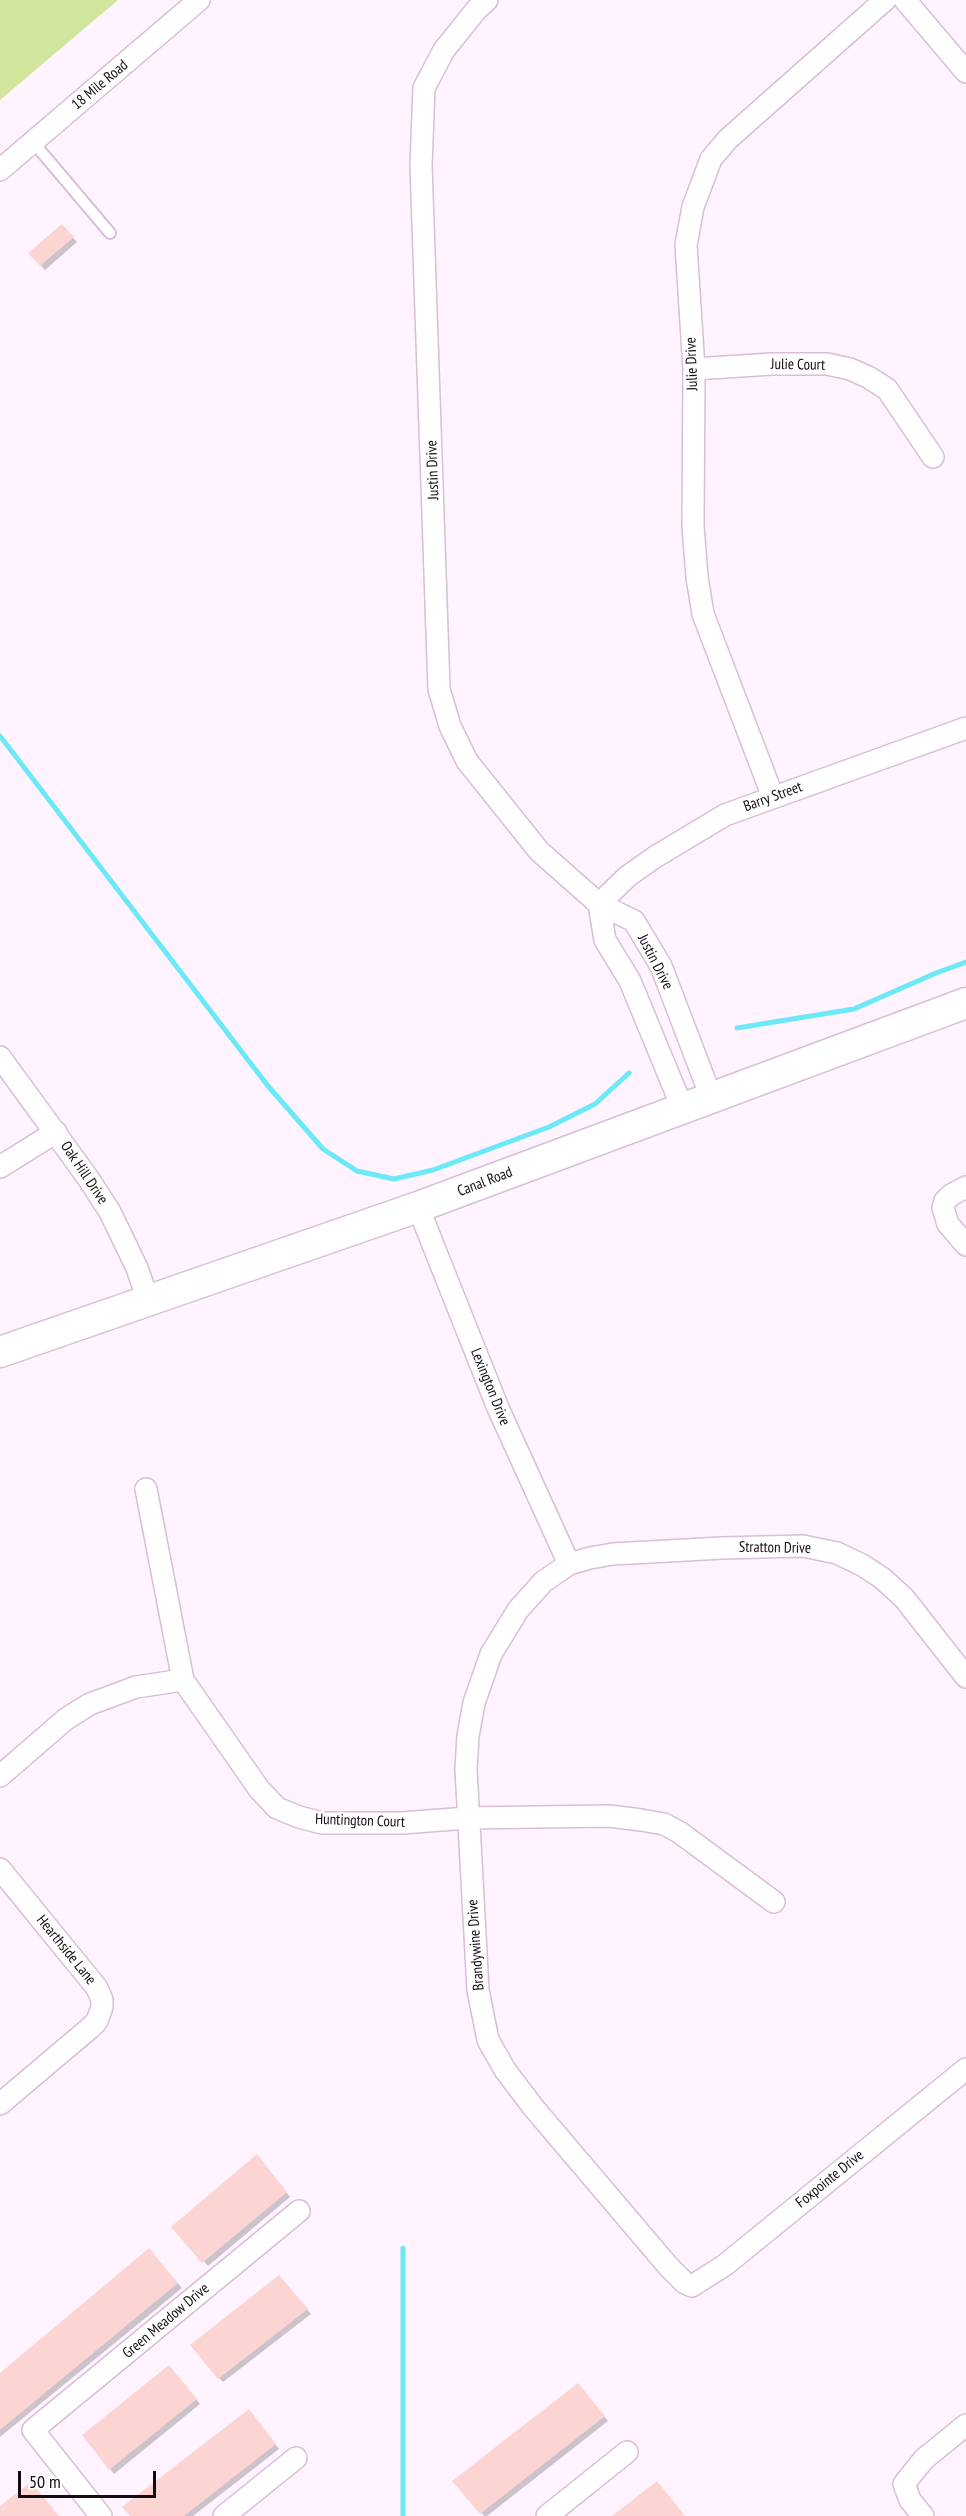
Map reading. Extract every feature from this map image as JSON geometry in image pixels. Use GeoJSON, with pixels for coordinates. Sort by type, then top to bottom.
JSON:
{"type":"FeatureCollection","features":[{"type":"Feature","properties":{"kind":"street","name":"18 Mile Road"},"geometry":{"type":"LineString","coordinates":[[0,170],[200,0]]}},
{"type":"Feature","properties":{"kind":"street","name":"Justin Drive"},"geometry":{"type":"LineString","coordinates":[[487,0],[477,9],[444,51],[424,88],[421,165],[439,688],[450,726],[467,761],[539,851],[599,903],[634,921],[661,966],[711,1097]]}},
{"type":"Feature","properties":{"kind":"street","name":"Julie Drive"},"geometry":{"type":"LineString","coordinates":[[773,797],[703,614],[697,577],[693,526],[694,369],[686,245],[693,207],[711,159],[728,140],[885,0]]}},
{"type":"Feature","properties":{"kind":"street"},"geometry":{"type":"LineString","coordinates":[[905,0],[966,72]]}},
{"type":"Feature","properties":{"kind":"street","name":"Julie Court"},"geometry":{"type":"LineString","coordinates":[[694,369],[772,364],[827,364],[850,369],[887,389],[933,457]]}},
{"type":"Feature","properties":{"kind":"street","name":"Barry Street"},"geometry":{"type":"LineString","coordinates":[[599,903],[628,876],[663,851],[725,815],[966,728]]}},
{"type":"Feature","properties":{"kind":"street","name":"Justin Drive"},"geometry":{"type":"LineString","coordinates":[[599,903],[605,940],[630,981],[682,1107]]}},
{"type":"Feature","properties":{"kind":"street","name":"Canal Road"},"geometry":{"type":"LineString","coordinates":[[0,1352],[418,1207],[966,1003]]}},
{"type":"Feature","properties":{"kind":"street"},"geometry":{"type":"LineString","coordinates":[[659,1052],[689,1040]]}},
{"type":"Feature","properties":{"kind":"street","name":"Oak Hill Drive"},"geometry":{"type":"LineString","coordinates":[[0,1057],[56,1132],[110,1212],[137,1268],[148,1300]]}},
{"type":"Feature","properties":{"kind":"street"},"geometry":{"type":"LineString","coordinates":[[0,1167],[56,1132]]}},
{"type":"Feature","properties":{"kind":"street"},"geometry":{"type":"LineString","coordinates":[[966,1187],[951,1195],[945,1201],[944,1208],[948,1224],[966,1245]]}},
{"type":"Feature","properties":{"kind":"street","name":"Lexington Drive"},"geometry":{"type":"LineString","coordinates":[[418,1207],[498,1408],[569,1564]]}},
{"type":"Feature","properties":{"kind":"street","name":"Huntington Court"},"geometry":{"type":"LineString","coordinates":[[146,1489],[183,1680],[259,1789],[277,1808],[322,1823],[402,1823],[467,1818],[609,1816],[664,1824],[680,1832],[774,1902]]}},
{"type":"Feature","properties":{"kind":"street","name":"Stratton Drive"},"geometry":{"type":"LineString","coordinates":[[569,1564],[613,1554],[722,1548],[803,1546],[837,1553],[882,1578],[904,1598],[966,1677]]}},
{"type":"Feature","properties":{"kind":"street","name":"Brandywine Drive"},"geometry":{"type":"LineString","coordinates":[[569,1564],[557,1571],[531,1594],[518,1610],[486,1667],[474,1703],[468,1736],[466,1769],[478,1990],[489,2040],[505,2070],[533,2107],[668,2266],[692,2286]]}},
{"type":"Feature","properties":{"kind":"street"},"geometry":{"type":"LineString","coordinates":[[0,1776],[66,1719],[90,1704],[136,1687],[183,1680]]}},
{"type":"Feature","properties":{"kind":"street","name":"Hearthside Lane"},"geometry":{"type":"LineString","coordinates":[[0,1869],[97,1988],[102,2007],[97,2021],[90,2028],[0,2104]]}},
{"type":"Feature","properties":{"kind":"street","name":"Foxpointe Drive"},"geometry":{"type":"LineString","coordinates":[[692,2286],[725,2265],[966,2069]]}},
{"type":"Feature","properties":{"kind":"street","name":"Green Meadow Drive"},"geometry":{"type":"LineString","coordinates":[[101,2516],[33,2430],[299,2211]]}},
{"type":"Feature","properties":{"kind":"street"},"geometry":{"type":"LineString","coordinates":[[923,2516],[910,2500],[904,2484],[924,2459],[966,2425]]}},
{"type":"Feature","properties":{"kind":"street"},"geometry":{"type":"LineString","coordinates":[[547,2516],[627,2452]]}},
{"type":"Feature","properties":{"kind":"street"},"geometry":{"type":"LineString","coordinates":[[224,2516],[296,2458]]}},
{"type":"Feature","properties":{"kind":"lane"},"geometry":{"type":"LineString","coordinates":[[33,142],[110,233]]}},
{"type":"Feature","properties":{"kind":"green space"},"geometry":{"type":"Polygon","coordinates":[[[0,0],[118,0],[0,100],[0,0]]]}},
{"type":"Feature","properties":{"kind":"building"},"geometry":{"type":"Polygon","coordinates":[[[62,224],[74,237],[40,266],[28,253],[62,224]]]}},
{"type":"Feature","properties":{"kind":"building"},"geometry":{"type":"Polygon","coordinates":[[[257,2154],[287,2192],[202,2263],[171,2227],[257,2154]]]}},
{"type":"Feature","properties":{"kind":"building"},"geometry":{"type":"Polygon","coordinates":[[[149,2248],[178,2283],[0,2430],[0,2373],[149,2248]]]}},
{"type":"Feature","properties":{"kind":"building"},"geometry":{"type":"Polygon","coordinates":[[[279,2275],[308,2309],[218,2379],[190,2345],[279,2275]]]}},
{"type":"Feature","properties":{"kind":"building"},"geometry":{"type":"Polygon","coordinates":[[[169,2365],[197,2399],[109,2470],[82,2435],[169,2365]]]}},
{"type":"Feature","properties":{"kind":"building"},"geometry":{"type":"Polygon","coordinates":[[[578,2383],[605,2416],[480,2514],[452,2481],[578,2383]]]}},
{"type":"Feature","properties":{"kind":"building"},"geometry":{"type":"Polygon","coordinates":[[[249,2409],[276,2444],[184,2516],[130,2516],[122,2507],[249,2409]]]}},
{"type":"Feature","properties":{"kind":"building"},"geometry":{"type":"Polygon","coordinates":[[[657,2481],[685,2516],[612,2516],[657,2481]]]}},
{"type":"Feature","properties":{"kind":"building"},"geometry":{"type":"Polygon","coordinates":[[[31,2482],[59,2516],[0,2516],[0,2506],[31,2482]]]}},
{"type":"Feature","properties":{"kind":"waterway"},"geometry":{"type":"LineString","coordinates":[[0,736],[268,1086],[323,1149],[357,1171],[394,1179],[433,1170],[549,1127],[595,1104],[629,1073]]}},
{"type":"Feature","properties":{"kind":"waterway"},"geometry":{"type":"LineString","coordinates":[[737,1028],[854,1009],[966,962]]}},
{"type":"Feature","properties":{"kind":"waterway"},"geometry":{"type":"LineString","coordinates":[[403,2248],[403,2516]]}}]}
